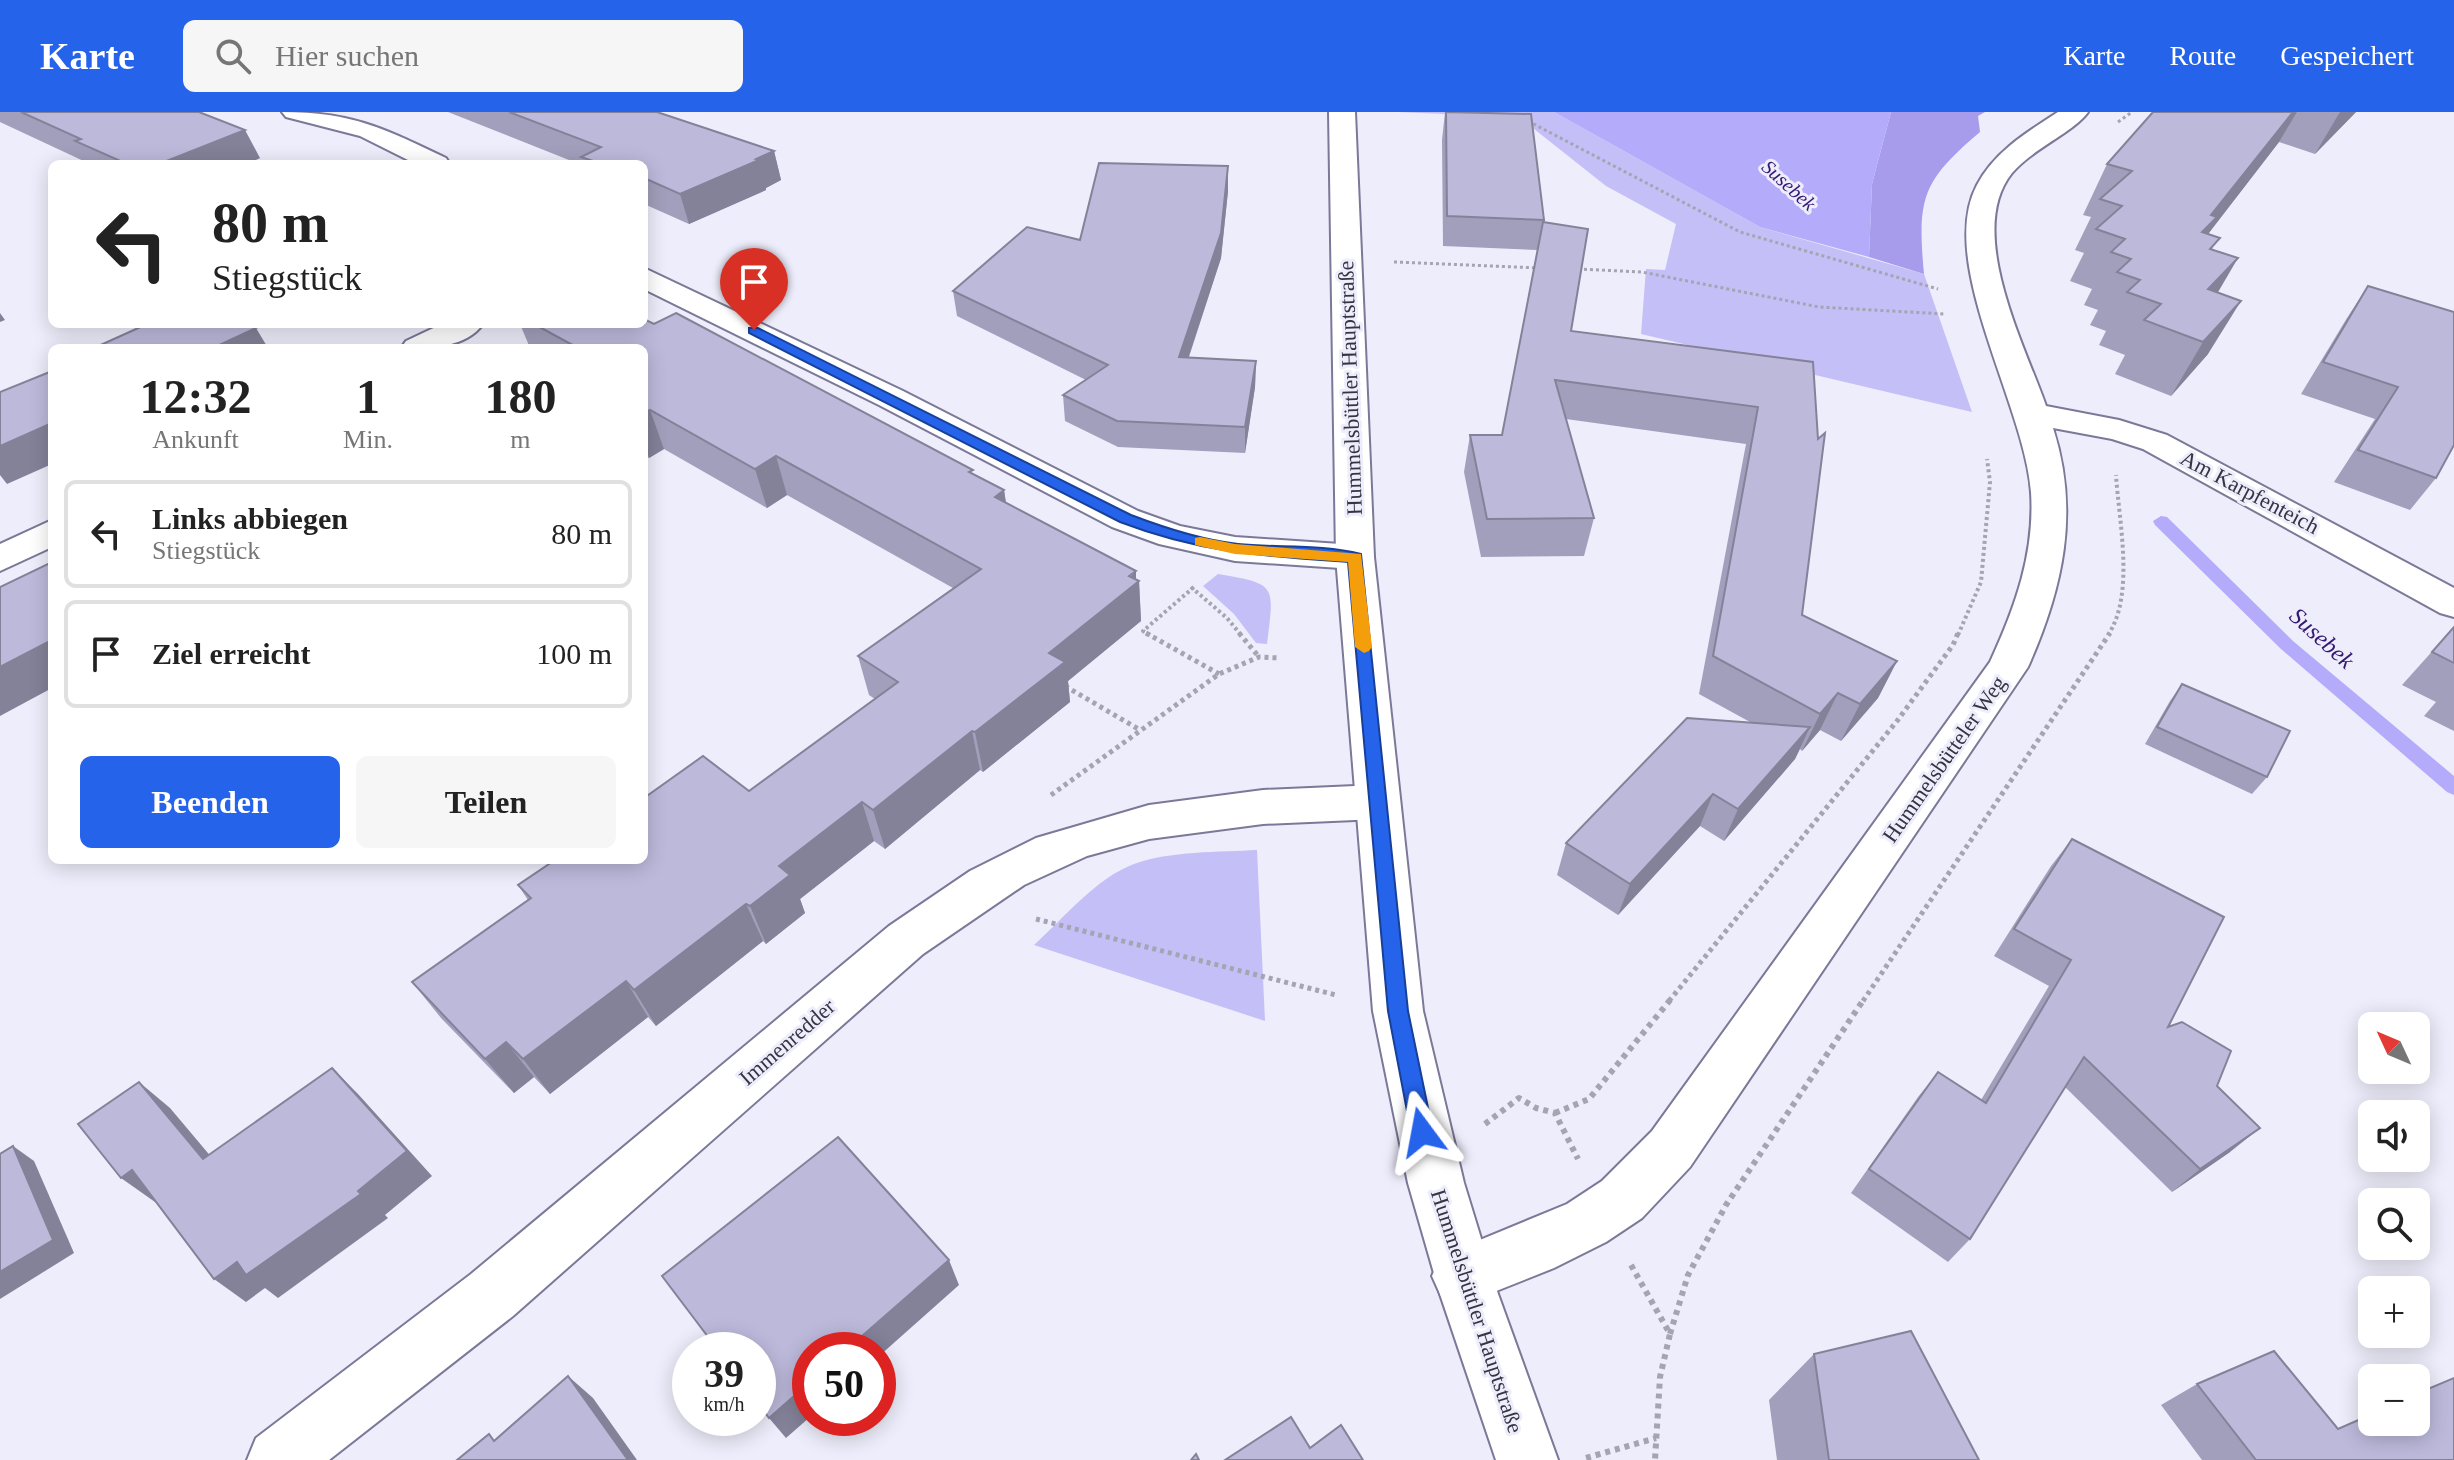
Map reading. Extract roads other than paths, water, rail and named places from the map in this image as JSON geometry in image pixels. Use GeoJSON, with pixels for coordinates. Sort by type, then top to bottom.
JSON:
{"type":"FeatureCollection","features":[{"type":"Feature","properties":{"kind":"street"},"geometry":{"type":"LineString","coordinates":[[295,112],[369,131],[429,160]]}},
{"type":"Feature","properties":{"kind":"street","name":"Hummelsbüttler Hauptstraße"},"geometry":{"type":"LineString","coordinates":[[1342,112],[1355,557],[1398,1011],[1408,1073],[1429,1162],[1461,1276],[1527,1460]]}},
{"type":"Feature","properties":{"kind":"street","name":"Hummelsbütteler Weg"},"geometry":{"type":"LineString","coordinates":[[1461,1276],[1560,1237],[1605,1213],[1654,1169],[1680,1137],[2008,667],[2032,615],[2047,566],[2050,528],[2046,463],[1985,269],[1981,232],[1984,200],[1994,178],[2011,159],[2091,121]]}},
{"type":"Feature","properties":{"kind":"street"},"geometry":{"type":"LineString","coordinates":[[648,279],[891,398],[1125,519],[1172,536],[1235,549],[1355,557]]}},
{"type":"Feature","properties":{"kind":"street"},"geometry":{"type":"LineString","coordinates":[[425,344],[459,328]]}},
{"type":"Feature","properties":{"kind":"street","name":"Am Karpfenteich"},"geometry":{"type":"LineString","coordinates":[[2033,414],[2119,430],[2155,442],[2454,604]]}},
{"type":"Feature","properties":{"kind":"street"},"geometry":{"type":"LineString","coordinates":[[0,559],[48,534]]}},
{"type":"Feature","properties":{"kind":"street","name":"Immenredder"},"geometry":{"type":"LineString","coordinates":[[278,1460],[492,1295],[906,940],[961,900],[1005,874],[1073,842],[1116,830],[1283,804],[1378,802]]}},
{"type":"Feature","properties":{"kind":"water"},"geometry":{"type":"Polygon","coordinates":[[[1554,112],[1891,112],[1872,184],[1869,257],[1760,227],[1554,112]]]}},
{"type":"Feature","properties":{"kind":"waterway","name":"Susebek"},"geometry":{"type":"LineString","coordinates":[[2161,521],[2287,645],[2454,787]]}}]}
